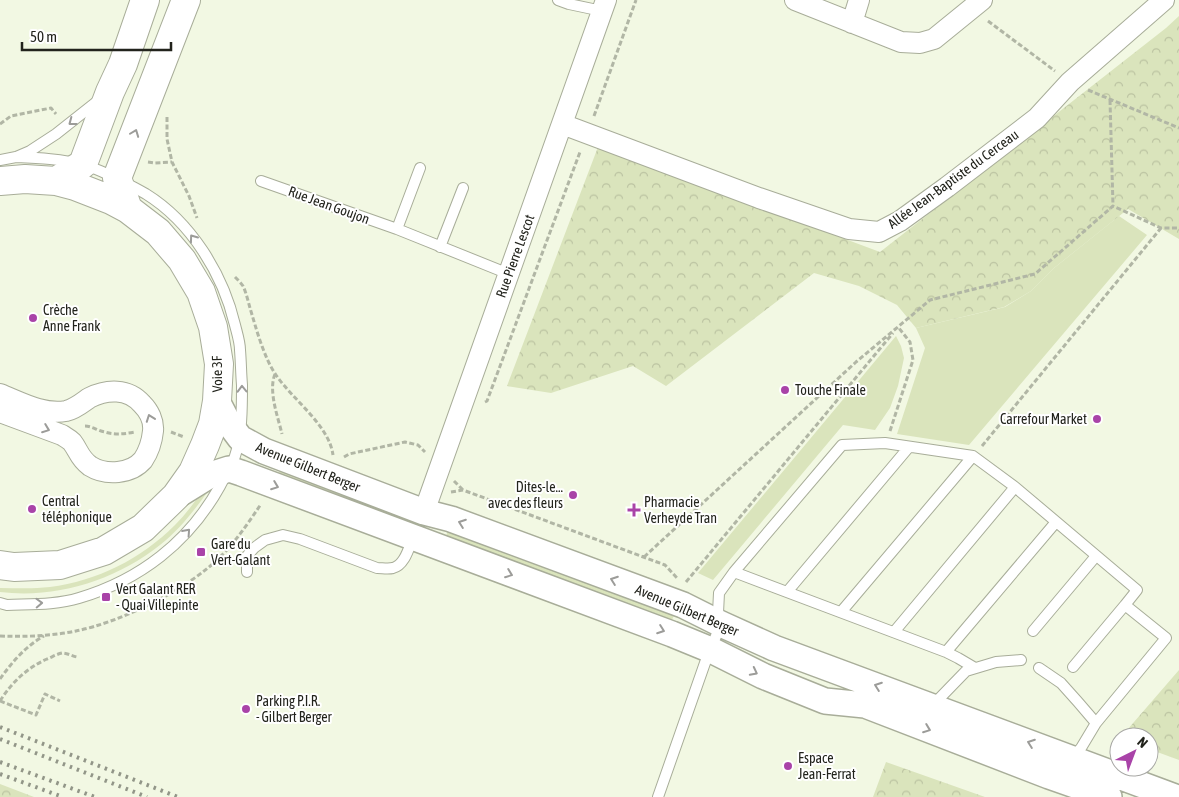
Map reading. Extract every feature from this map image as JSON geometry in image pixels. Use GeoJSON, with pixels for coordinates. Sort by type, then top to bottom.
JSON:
{"type":"FeatureCollection","features":[{"type":"Feature","properties":{"kind":"main road"},"geometry":{"type":"LineString","coordinates":[[56,181],[83,164],[110,92],[123,64],[145,0]]}},
{"type":"Feature","properties":{"kind":"main road"},"geometry":{"type":"LineString","coordinates":[[128,209],[117,178],[186,0]]}},
{"type":"Feature","properties":{"kind":"main road","name":"Voie 3F"},"geometry":{"type":"LineString","coordinates":[[0,181],[24,179],[56,181],[94,192],[128,209],[158,232],[182,260],[201,292],[213,327],[219,364],[217,401],[205,445],[192,472],[176,496],[143,528],[104,551],[60,564],[5,568]]}},
{"type":"Feature","properties":{"kind":"street"},"geometry":{"type":"LineString","coordinates":[[795,0],[901,42],[920,43],[934,39],[982,0]]}},
{"type":"Feature","properties":{"kind":"street"},"geometry":{"type":"LineString","coordinates":[[852,23],[859,0]]}},
{"type":"Feature","properties":{"kind":"street","name":"Allée Jean-Baptiste du Cerceau"},"geometry":{"type":"LineString","coordinates":[[562,124],[759,198],[840,226],[849,229],[879,232],[900,221],[1037,118],[1070,82],[1164,0]]}},
{"type":"Feature","properties":{"kind":"street","name":"Rue Pierre Lescot"},"geometry":{"type":"LineString","coordinates":[[427,504],[604,6]]}},
{"type":"Feature","properties":{"kind":"street"},"geometry":{"type":"LineString","coordinates":[[0,394],[46,411],[66,411],[78,406],[98,393],[112,391],[125,393],[138,399],[147,409],[153,430],[150,447],[142,460],[131,469],[118,472],[104,472],[92,467],[82,458],[71,441],[62,435],[0,412]]}},
{"type":"Feature","properties":{"kind":"street","name":"Avenue Gilbert Berger"},"geometry":{"type":"LineString","coordinates":[[217,401],[228,422],[240,438],[264,451],[427,504],[452,519],[674,602],[774,648],[1174,797]]}},
{"type":"Feature","properties":{"kind":"street"},"geometry":{"type":"LineString","coordinates":[[176,496],[210,475],[229,469]]}},
{"type":"Feature","properties":{"kind":"street","name":"Avenue Gilbert Berger"},"geometry":{"type":"LineString","coordinates":[[229,469],[672,634],[825,702],[865,705],[1049,776],[1109,797]]}},
{"type":"Feature","properties":{"kind":"street"},"geometry":{"type":"LineString","coordinates":[[413,538],[427,504]]}},
{"type":"Feature","properties":{"kind":"street"},"geometry":{"type":"LineString","coordinates":[[1049,776],[1072,759]]}},
{"type":"Feature","properties":{"kind":"lane"},"geometry":{"type":"LineString","coordinates":[[558,0],[569,4],[604,6]]}},
{"type":"Feature","properties":{"kind":"lane"},"geometry":{"type":"LineString","coordinates":[[0,160],[16,157],[30,151],[56,134],[110,92]]}},
{"type":"Feature","properties":{"kind":"lane"},"geometry":{"type":"LineString","coordinates":[[0,603],[7,605],[53,603],[78,599],[122,582],[151,564],[176,544],[200,517],[214,497],[235,456],[240,438],[242,394],[240,349],[231,307],[213,266],[184,226],[146,194],[101,171],[83,164],[50,159],[16,157]]}},
{"type":"Feature","properties":{"kind":"lane"},"geometry":{"type":"LineString","coordinates":[[396,229],[420,168]]}},
{"type":"Feature","properties":{"kind":"lane","name":"Rue Jean Goujon"},"geometry":{"type":"LineString","coordinates":[[262,181],[396,229],[508,274]]}},
{"type":"Feature","properties":{"kind":"lane"},"geometry":{"type":"LineString","coordinates":[[440,246],[463,188]]}},
{"type":"Feature","properties":{"kind":"lane"},"geometry":{"type":"LineString","coordinates":[[658,797],[720,624],[718,613],[719,594],[734,572],[842,445],[885,443],[973,456],[1015,488],[1137,590],[1073,667]]}},
{"type":"Feature","properties":{"kind":"lane"},"geometry":{"type":"LineString","coordinates":[[787,592],[909,446]]}},
{"type":"Feature","properties":{"kind":"lane"},"geometry":{"type":"LineString","coordinates":[[841,612],[973,456]]}},
{"type":"Feature","properties":{"kind":"lane"},"geometry":{"type":"LineString","coordinates":[[894,632],[1015,488]]}},
{"type":"Feature","properties":{"kind":"lane"},"geometry":{"type":"LineString","coordinates":[[946,652],[1056,522]]}},
{"type":"Feature","properties":{"kind":"lane"},"geometry":{"type":"LineString","coordinates":[[247,572],[248,556],[254,548],[265,540],[282,535],[300,539],[377,568],[395,568],[403,561],[413,538]]}},
{"type":"Feature","properties":{"kind":"lane"},"geometry":{"type":"LineString","coordinates":[[1033,631],[1096,556]]}},
{"type":"Feature","properties":{"kind":"lane"},"geometry":{"type":"LineString","coordinates":[[734,572],[946,652],[975,668]]}},
{"type":"Feature","properties":{"kind":"lane"},"geometry":{"type":"LineString","coordinates":[[1072,759],[1096,723],[1166,638],[1125,605]]}},
{"type":"Feature","properties":{"kind":"lane"},"geometry":{"type":"LineString","coordinates":[[932,706],[966,672],[996,662],[1021,660]]}},
{"type":"Feature","properties":{"kind":"lane"},"geometry":{"type":"LineString","coordinates":[[1039,668],[1061,683],[1096,723]]}},
{"type":"Feature","properties":{"kind":"path"},"geometry":{"type":"LineString","coordinates":[[459,414],[487,401],[636,0]]}},
{"type":"Feature","properties":{"kind":"path"},"geometry":{"type":"LineString","coordinates":[[1110,100],[1113,206]]}},
{"type":"Feature","properties":{"kind":"path"},"geometry":{"type":"LineString","coordinates":[[0,124],[11,116],[51,108],[56,115],[62,111]]}},
{"type":"Feature","properties":{"kind":"path"},"geometry":{"type":"LineString","coordinates":[[166,114],[167,140],[172,162],[200,223]]}},
{"type":"Feature","properties":{"kind":"path"},"geometry":{"type":"LineString","coordinates":[[1113,206],[1161,228],[1179,228]]}},
{"type":"Feature","properties":{"kind":"path"},"geometry":{"type":"LineString","coordinates":[[644,557],[856,362],[930,300],[1035,274],[1113,206]]}},
{"type":"Feature","properties":{"kind":"path"},"geometry":{"type":"LineString","coordinates":[[973,456],[1161,228]]}},
{"type":"Feature","properties":{"kind":"path"},"geometry":{"type":"LineString","coordinates":[[232,273],[243,287],[264,350],[275,374],[326,434],[332,447],[333,456]]}},
{"type":"Feature","properties":{"kind":"path"},"geometry":{"type":"LineString","coordinates":[[885,443],[898,410],[913,360],[910,342],[898,327]]}},
{"type":"Feature","properties":{"kind":"path"},"geometry":{"type":"LineString","coordinates":[[683,585],[898,327]]}},
{"type":"Feature","properties":{"kind":"path"},"geometry":{"type":"LineString","coordinates":[[79,427],[88,426],[104,432],[118,434],[136,432]]}},
{"type":"Feature","properties":{"kind":"path"},"geometry":{"type":"LineString","coordinates":[[166,430],[189,439]]}},
{"type":"Feature","properties":{"kind":"path"},"geometry":{"type":"LineString","coordinates":[[342,459],[350,454],[405,442],[418,446],[463,490],[665,565],[677,578]]}},
{"type":"Feature","properties":{"kind":"path"},"geometry":{"type":"LineString","coordinates":[[427,504],[463,490]]}},
{"type":"Feature","properties":{"kind":"path"},"geometry":{"type":"LineString","coordinates":[[0,636],[47,635],[77,631],[107,622],[162,598],[198,576],[221,556],[249,522],[265,497]]}},
{"type":"Feature","properties":{"kind":"path"},"geometry":{"type":"LineString","coordinates":[[0,679],[28,647],[47,635]]}},
{"type":"Feature","properties":{"kind":"path"},"geometry":{"type":"LineString","coordinates":[[60,700],[45,694],[36,715],[0,701],[8,689],[30,668],[42,661],[64,652],[77,657]]}},
{"type":"Feature","properties":{"kind":"green space"},"geometry":{"type":"Polygon","coordinates":[[[1179,16],[1179,239],[1128,209],[1054,268],[1031,291],[1004,307],[916,328],[897,305],[859,286],[814,273],[666,386],[633,366],[551,393],[507,386],[598,147],[880,252],[1179,16]]]}},
{"type":"Feature","properties":{"kind":"green space"},"geometry":{"type":"Polygon","coordinates":[[[1119,216],[1147,235],[969,445],[897,434],[925,348],[916,328],[1005,307],[1031,291],[1054,268],[1119,216]]]}},
{"type":"Feature","properties":{"kind":"green space"},"geometry":{"type":"Polygon","coordinates":[[[896,336],[904,358],[898,386],[890,408],[875,430],[843,425],[713,580],[698,573],[896,336]]]}},
{"type":"Feature","properties":{"kind":"green space"},"geometry":{"type":"Polygon","coordinates":[[[281,468],[386,507],[383,515],[278,476],[281,468]]]}},
{"type":"Feature","properties":{"kind":"green space"},"geometry":{"type":"Polygon","coordinates":[[[206,486],[209,488],[206,494],[173,534],[143,557],[124,568],[85,584],[64,589],[43,593],[0,592],[0,588],[50,587],[85,580],[133,558],[175,525],[206,486]]]}},
{"type":"Feature","properties":{"kind":"green space"},"geometry":{"type":"Polygon","coordinates":[[[448,531],[633,601],[646,598],[677,609],[671,622],[445,538],[448,531]]]}},
{"type":"Feature","properties":{"kind":"green space"},"geometry":{"type":"Polygon","coordinates":[[[1179,670],[1179,760],[1159,753],[1159,727],[1130,727],[1179,670]]]}},
{"type":"Feature","properties":{"kind":"green space"},"geometry":{"type":"Polygon","coordinates":[[[886,762],[985,797],[873,797],[886,762]]]}},
{"type":"Feature","properties":{"kind":"green space"},"geometry":{"type":"Polygon","coordinates":[[[0,784],[34,797],[0,797],[0,784]]]}},
{"type":"Feature","properties":{"kind":"railway"},"geometry":{"type":"LineString","coordinates":[[0,727],[178,797]]}},
{"type":"Feature","properties":{"kind":"railway"},"geometry":{"type":"LineString","coordinates":[[0,739],[147,797]]}},
{"type":"Feature","properties":{"kind":"railway"},"geometry":{"type":"LineString","coordinates":[[0,762],[95,797]]}},
{"type":"Feature","properties":{"kind":"railway"},"geometry":{"type":"LineString","coordinates":[[0,774],[63,797]]}},
{"type":"Feature","properties":{"kind":"place","name":"Crèche Anne Frank"},"geometry":{"type":"Point","coordinates":[33,318]}},
{"type":"Feature","properties":{"kind":"place","name":"Touche Finale"},"geometry":{"type":"Point","coordinates":[785,390]}},
{"type":"Feature","properties":{"kind":"place","name":"Carrefour Market"},"geometry":{"type":"Point","coordinates":[1097,419]}},
{"type":"Feature","properties":{"kind":"place","name":"Dites-le... avec des fleurs"},"geometry":{"type":"Point","coordinates":[573,495]}},
{"type":"Feature","properties":{"kind":"place","name":"Central téléphonique"},"geometry":{"type":"Point","coordinates":[32,509]}},
{"type":"Feature","properties":{"kind":"place","name":"Pharmacie Verheyde Tran"},"geometry":{"type":"Point","coordinates":[634,510]}},
{"type":"Feature","properties":{"kind":"place","name":"Gare du Vert-Galant"},"geometry":{"type":"Point","coordinates":[201,552]}},
{"type":"Feature","properties":{"kind":"place","name":"Vert Galant RER - Quai Villepinte"},"geometry":{"type":"Point","coordinates":[106,597]}},
{"type":"Feature","properties":{"kind":"place","name":"Parking P.I.R. - Gilbert Berger"},"geometry":{"type":"Point","coordinates":[246,709]}},
{"type":"Feature","properties":{"kind":"place","name":"Espace Jean-Ferrat"},"geometry":{"type":"Point","coordinates":[788,766]}}]}
